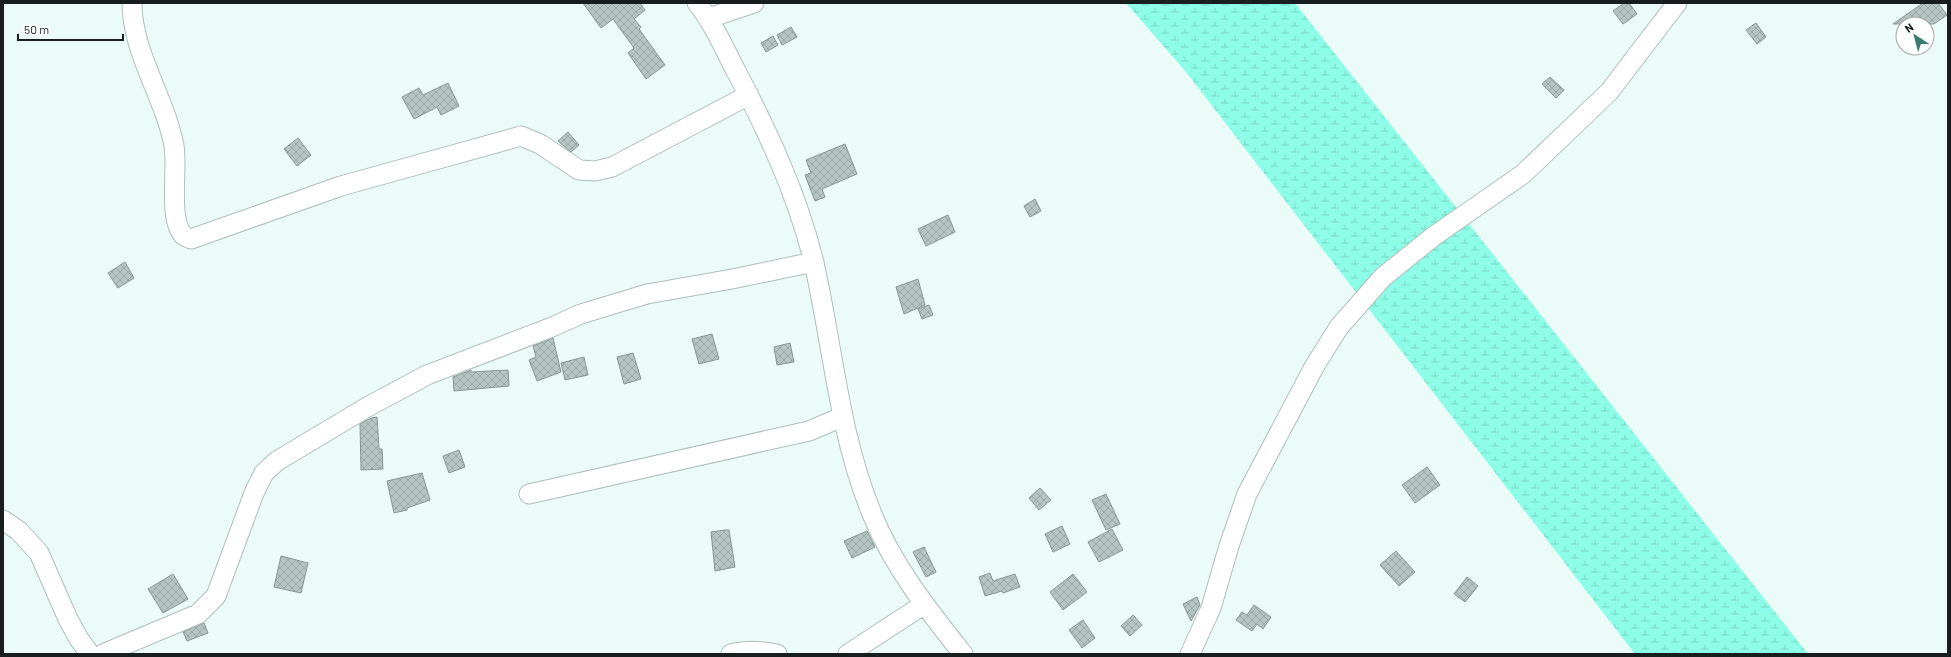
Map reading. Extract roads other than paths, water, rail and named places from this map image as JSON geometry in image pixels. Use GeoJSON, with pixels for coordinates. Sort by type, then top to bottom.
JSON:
{"type":"FeatureCollection","features":[{"type":"Feature","properties":{"kind":"street"},"geometry":{"type":"LineString","coordinates":[[132,3],[140,45],[171,127],[175,154],[175,217],[183,235],[192,240],[341,186],[521,136],[540,144],[579,170],[595,171],[606,169],[749,95]]}},
{"type":"Feature","properties":{"kind":"street"},"geometry":{"type":"LineString","coordinates":[[697,3],[709,18],[749,95],[772,144],[797,204],[814,262],[830,342],[842,417],[872,514],[896,561],[923,605],[963,654]]}},
{"type":"Feature","properties":{"kind":"street"},"geometry":{"type":"LineString","coordinates":[[709,18],[754,3]]}},
{"type":"Feature","properties":{"kind":"street"},"geometry":{"type":"LineString","coordinates":[[1190,654],[1211,608],[1229,546],[1247,494],[1314,367],[1339,327],[1383,277],[1434,236],[1523,174],[1609,92],[1677,3]]}},
{"type":"Feature","properties":{"kind":"street"},"geometry":{"type":"LineString","coordinates":[[104,654],[198,614],[216,596],[254,493],[264,473],[277,462],[369,406],[427,375],[606,305],[647,294],[732,279],[814,262]]}},
{"type":"Feature","properties":{"kind":"street"},"geometry":{"type":"LineString","coordinates":[[529,494],[809,431],[842,417]]}},
{"type":"Feature","properties":{"kind":"street"},"geometry":{"type":"LineString","coordinates":[[3,520],[19,531],[39,553],[78,639],[90,654]]}},
{"type":"Feature","properties":{"kind":"street"},"geometry":{"type":"LineString","coordinates":[[848,654],[923,605]]}},
{"type":"Feature","properties":{"kind":"street"},"geometry":{"type":"LineString","coordinates":[[731,654],[740,652],[766,652],[777,654]]}}]}
